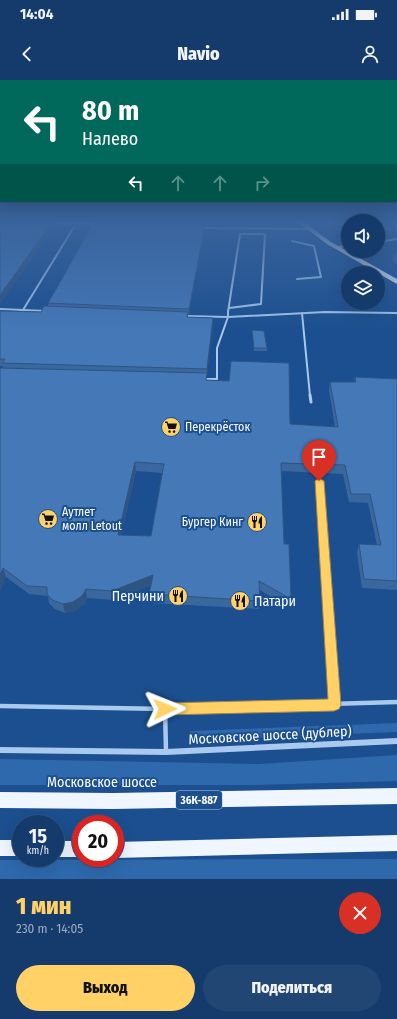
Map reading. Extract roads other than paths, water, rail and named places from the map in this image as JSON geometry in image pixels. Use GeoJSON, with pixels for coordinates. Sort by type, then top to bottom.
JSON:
{"type":"FeatureCollection","features":[{"type":"Feature","properties":{"kind":"main road"},"geometry":{"type":"LineString","coordinates":[[356,258],[397,282]]}},
{"type":"Feature","properties":{"kind":"main road","name":"Московское шоссе"},"geometry":{"type":"LineString","coordinates":[[0,800],[113,801],[397,796]]}},
{"type":"Feature","properties":{"kind":"main road"},"geometry":{"type":"LineString","coordinates":[[124,850],[397,843]]}},
{"type":"Feature","properties":{"kind":"main road"},"geometry":{"type":"LineString","coordinates":[[0,848],[12,848]]}},
{"type":"Feature","properties":{"kind":"street","name":"Московское шоссе (дублер)"},"geometry":{"type":"LineString","coordinates":[[0,750],[166,752],[397,741]]}},
{"type":"Feature","properties":{"kind":"lane"},"geometry":{"type":"LineString","coordinates":[[23,310],[55,258]]}},
{"type":"Feature","properties":{"kind":"lane"},"geometry":{"type":"LineString","coordinates":[[203,379],[217,379],[217,348],[228,317],[228,308],[236,258]]}},
{"type":"Feature","properties":{"kind":"lane"},"geometry":{"type":"LineString","coordinates":[[228,308],[261,304],[264,258]]}},
{"type":"Feature","properties":{"kind":"lane"},"geometry":{"type":"LineString","coordinates":[[297,279],[321,277],[317,258]]}},
{"type":"Feature","properties":{"kind":"lane"},"geometry":{"type":"LineString","coordinates":[[0,309],[46,311]]}},
{"type":"Feature","properties":{"kind":"lane"},"geometry":{"type":"LineString","coordinates":[[302,313],[311,402]]}},
{"type":"Feature","properties":{"kind":"lane"},"geometry":{"type":"LineString","coordinates":[[178,316],[228,317],[302,313],[397,313]]}},
{"type":"Feature","properties":{"kind":"lane"},"geometry":{"type":"LineString","coordinates":[[319,481],[334,705]]}},
{"type":"Feature","properties":{"kind":"lane"},"geometry":{"type":"LineString","coordinates":[[0,706],[165,709],[397,702]]}},
{"type":"Feature","properties":{"kind":"lane"},"geometry":{"type":"LineString","coordinates":[[165,709],[166,752]]}},
{"type":"Feature","properties":{"kind":"place","name":"Перекрёсток"},"geometry":{"type":"Point","coordinates":[171,427]}},
{"type":"Feature","properties":{"kind":"place","name":"Аутлет молл Letout"},"geometry":{"type":"Point","coordinates":[48,519]}},
{"type":"Feature","properties":{"kind":"place","name":"Бургер Кинг"},"geometry":{"type":"Point","coordinates":[257,522]}},
{"type":"Feature","properties":{"kind":"place","name":"Перчини"},"geometry":{"type":"Point","coordinates":[178,596]}},
{"type":"Feature","properties":{"kind":"place","name":"Патари"},"geometry":{"type":"Point","coordinates":[240,601]}}]}
